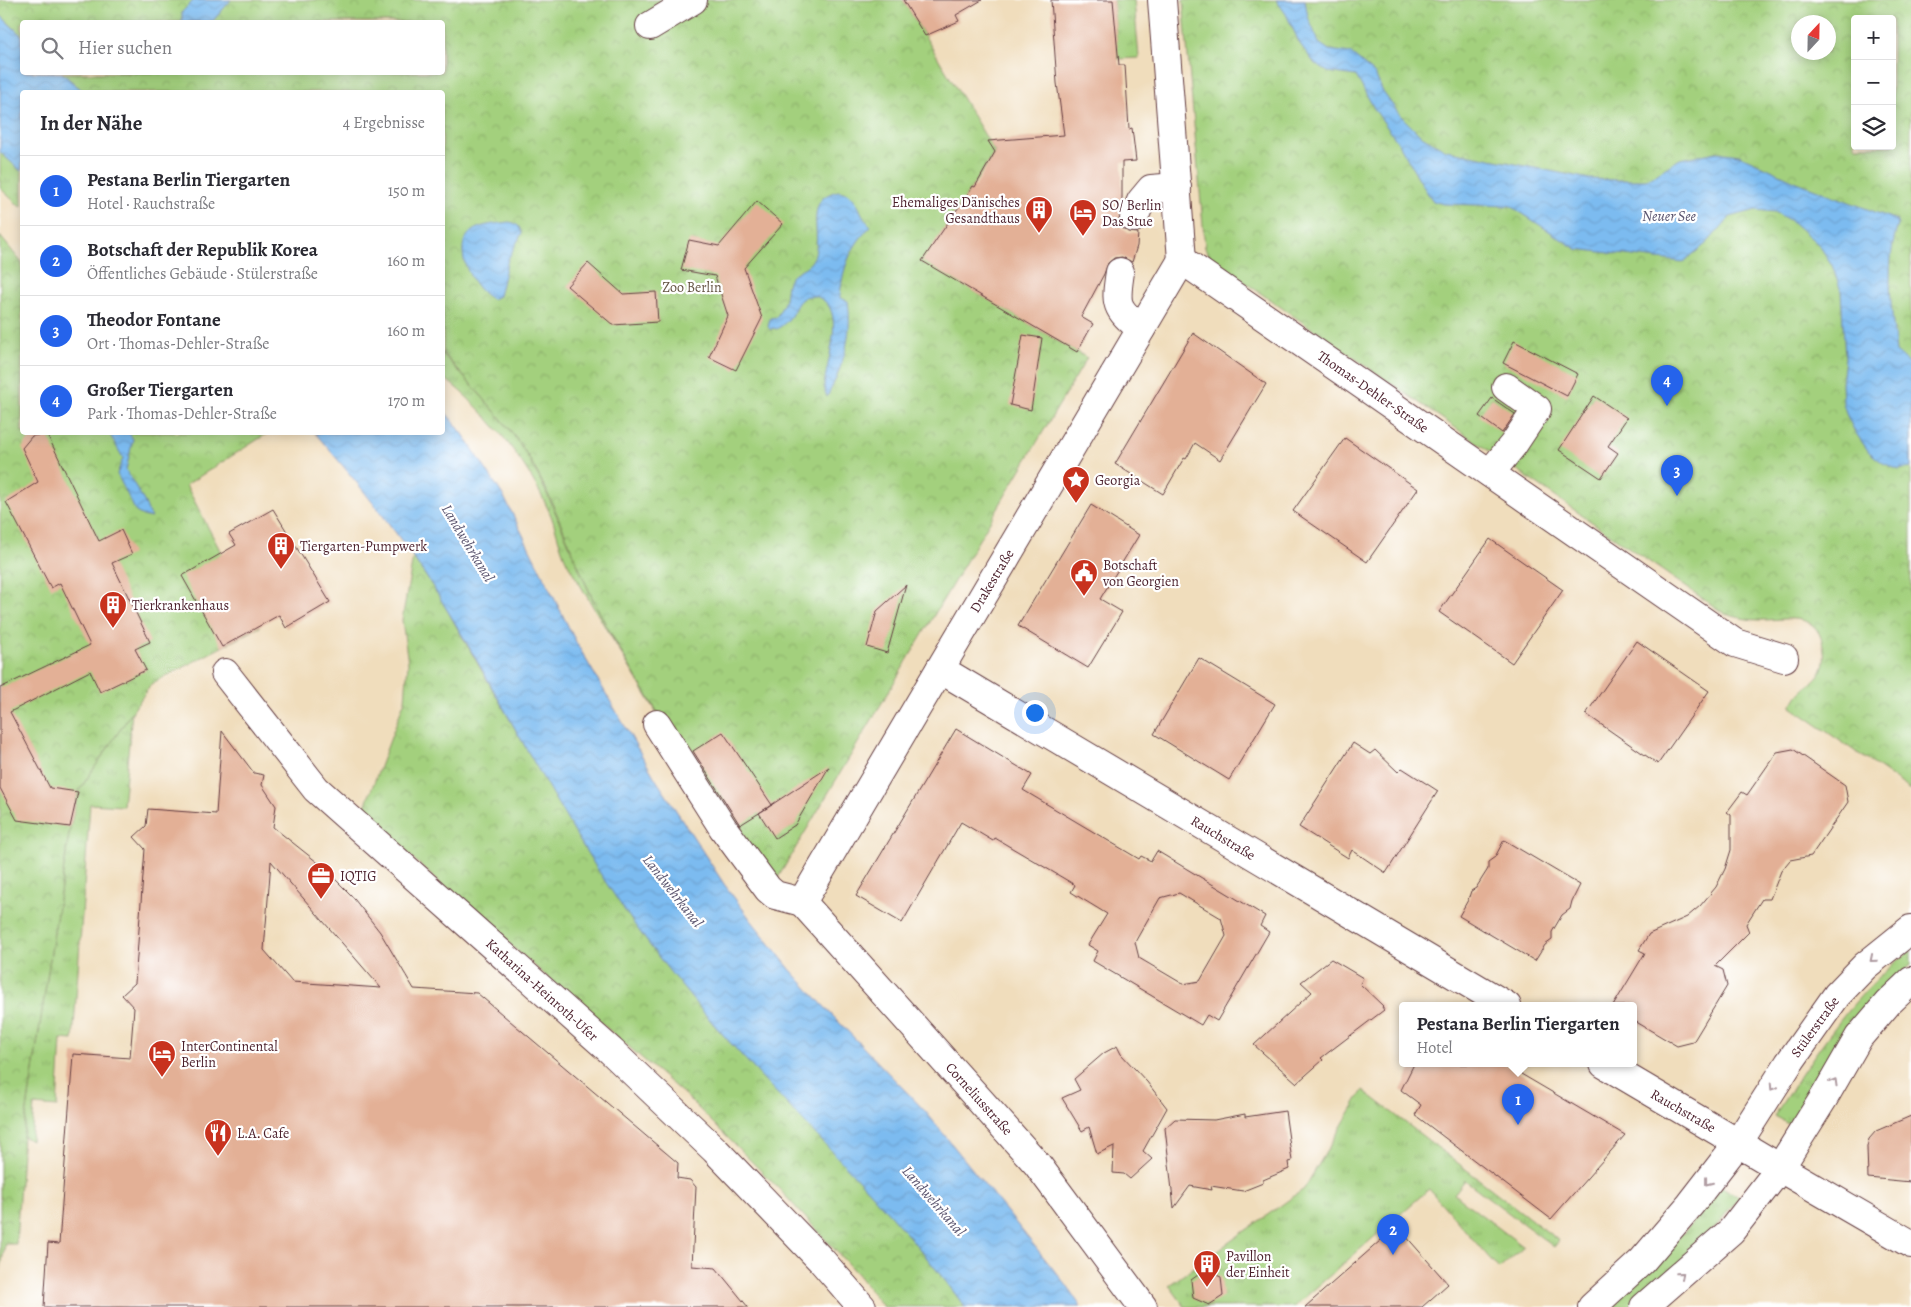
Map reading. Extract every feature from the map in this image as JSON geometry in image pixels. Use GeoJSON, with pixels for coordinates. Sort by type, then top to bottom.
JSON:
{"type":"FeatureCollection","features":[{"type":"Feature","properties":{"kind":"street"},"geometry":{"type":"LineString","coordinates":[[650,26],[693,0]]}},
{"type":"Feature","properties":{"kind":"street"},"geometry":{"type":"LineString","coordinates":[[1162,0],[1182,260]]}},
{"type":"Feature","properties":{"kind":"street"},"geometry":{"type":"LineString","coordinates":[[1134,218],[1141,201],[1151,189],[1177,187]]}},
{"type":"Feature","properties":{"kind":"street","name":"Drakestraße"},"geometry":{"type":"LineString","coordinates":[[802,902],[1182,260]]}},
{"type":"Feature","properties":{"kind":"street","name":"Thomas-Dehler-Straße"},"geometry":{"type":"LineString","coordinates":[[1182,260],[1735,643],[1784,658]]}},
{"type":"Feature","properties":{"kind":"street"},"geometry":{"type":"LineString","coordinates":[[1120,272],[1117,294],[1118,305],[1126,317],[1141,329]]}},
{"type":"Feature","properties":{"kind":"street"},"geometry":{"type":"LineString","coordinates":[[1490,474],[1513,445],[1537,409],[1506,387]]}},
{"type":"Feature","properties":{"kind":"street","name":"Rauchstraße"},"geometry":{"type":"LineString","coordinates":[[940,669],[1500,1002]]}},
{"type":"Feature","properties":{"kind":"street","name":"Katharina-Heinroth-Ufer"},"geometry":{"type":"LineString","coordinates":[[225,672],[316,789],[625,1064],[715,1150],[821,1260],[862,1307]]}},
{"type":"Feature","properties":{"kind":"street"},"geometry":{"type":"LineString","coordinates":[[660,726],[723,828],[768,889],[776,895],[802,902]]}},
{"type":"Feature","properties":{"kind":"street","name":"Corneliusstraße"},"geometry":{"type":"LineString","coordinates":[[802,902],[1037,1164],[1143,1307]]}},
{"type":"Feature","properties":{"kind":"street","name":"Stülerstraße"},"geometry":{"type":"LineString","coordinates":[[1592,1307],[1642,1261],[1738,1143],[1789,1063],[1837,995],[1865,966],[1911,929]]}},
{"type":"Feature","properties":{"kind":"street"},"geometry":{"type":"LineString","coordinates":[[1644,1307],[1731,1231],[1780,1168],[1859,1037],[1888,1003],[1911,981]]}},
{"type":"Feature","properties":{"kind":"street","name":"Rauchstraße"},"geometry":{"type":"LineString","coordinates":[[1609,1067],[1738,1143]]}},
{"type":"Feature","properties":{"kind":"street"},"geometry":{"type":"LineString","coordinates":[[1738,1143],[1911,1244]]}},
{"type":"Feature","properties":{"kind":"green space","name":"Zoo Berlin"},"geometry":{"type":"Polygon","coordinates":[[[0,0],[903,0],[995,152],[923,261],[1087,358],[773,886],[642,688],[622,654],[593,599],[540,477],[529,458],[510,430],[445,355],[445,90],[82,90],[64,75],[445,75],[445,20],[20,20],[20,34],[0,15],[0,0]]]}},
{"type":"Feature","properties":{"kind":"green space"},"geometry":{"type":"Polygon","coordinates":[[[1113,0],[1134,0],[1139,58],[1118,59],[1113,0]]]}},
{"type":"Feature","properties":{"kind":"green space"},"geometry":{"type":"Polygon","coordinates":[[[1183,0],[1911,0],[1911,790],[1791,707],[1799,694],[1819,675],[1823,665],[1823,645],[1814,626],[1798,619],[1755,620],[1725,614],[1211,259],[1205,248],[1183,0]]]}},
{"type":"Feature","properties":{"kind":"green space"},"geometry":{"type":"Polygon","coordinates":[[[0,152],[20,170],[20,206],[0,188],[0,152]]]}},
{"type":"Feature","properties":{"kind":"green space"},"geometry":{"type":"Polygon","coordinates":[[[0,236],[20,261],[20,435],[265,435],[186,485],[260,627],[151,684],[78,792],[70,827],[23,1136],[16,1244],[5,1244],[0,1275],[0,236]]]}},
{"type":"Feature","properties":{"kind":"green space"},"geometry":{"type":"Polygon","coordinates":[[[445,356],[500,417],[529,459],[549,498],[602,618],[671,736],[594,609],[569,566],[551,516],[528,472],[489,420],[445,379],[445,356]]]}},
{"type":"Feature","properties":{"kind":"green space"},"geometry":{"type":"Polygon","coordinates":[[[413,557],[439,596],[560,807],[690,996],[716,1027],[877,1198],[965,1307],[883,1307],[858,1275],[781,1191],[685,1095],[460,902],[363,812],[405,700],[408,663],[402,620],[413,557]]]}},
{"type":"Feature","properties":{"kind":"green space"},"geometry":{"type":"Polygon","coordinates":[[[132,712],[123,806],[90,804],[73,1040],[61,1039],[57,1107],[34,1105],[31,1141],[23,1136],[70,827],[78,792],[132,712]]]}},
{"type":"Feature","properties":{"kind":"green space"},"geometry":{"type":"Polygon","coordinates":[[[1911,950],[1911,965],[1886,987],[1792,1126],[1774,1116],[1819,1048],[1852,1006],[1890,967],[1911,950]]]}},
{"type":"Feature","properties":{"kind":"green space"},"geometry":{"type":"Polygon","coordinates":[[[1363,1090],[1559,1241],[1554,1247],[1465,1180],[1454,1194],[1524,1247],[1499,1269],[1429,1189],[1294,1307],[1185,1307],[1169,1285],[1304,1189],[1363,1090]]]}},
{"type":"Feature","properties":{"kind":"green space"},"geometry":{"type":"Polygon","coordinates":[[[1722,1186],[1739,1197],[1706,1239],[1666,1277],[1630,1307],[1608,1307],[1688,1228],[1722,1186]]]}},
{"type":"Feature","properties":{"kind":"water"},"geometry":{"type":"Polygon","coordinates":[[[194,0],[231,0],[214,20],[182,20],[182,12],[194,0]]]}},
{"type":"Feature","properties":{"kind":"water","name":"Neuer See"},"geometry":{"type":"Polygon","coordinates":[[[1276,0],[1305,0],[1308,17],[1319,43],[1329,50],[1350,53],[1375,74],[1383,92],[1399,114],[1420,135],[1446,150],[1590,179],[1617,180],[1646,180],[1680,159],[1717,152],[1739,155],[1797,182],[1896,220],[1898,225],[1891,256],[1890,288],[1896,352],[1911,365],[1911,467],[1899,470],[1883,463],[1869,452],[1855,432],[1847,416],[1843,403],[1842,383],[1845,358],[1841,291],[1832,265],[1819,245],[1794,223],[1775,212],[1756,210],[1730,217],[1707,243],[1683,262],[1576,249],[1511,206],[1443,204],[1433,201],[1399,144],[1375,110],[1356,76],[1328,72],[1315,64],[1300,44],[1286,14],[1276,0]]]}},
{"type":"Feature","properties":{"kind":"water"},"geometry":{"type":"Polygon","coordinates":[[[0,15],[20,34],[20,75],[64,75],[82,90],[20,90],[20,170],[0,152],[0,15]]]}},
{"type":"Feature","properties":{"kind":"water"},"geometry":{"type":"Polygon","coordinates":[[[838,191],[851,196],[855,200],[866,221],[871,226],[852,250],[845,268],[840,298],[848,301],[848,339],[838,374],[827,397],[824,386],[834,328],[833,317],[829,307],[819,298],[805,297],[798,303],[791,316],[783,325],[771,330],[768,327],[770,318],[777,317],[784,304],[789,280],[794,274],[807,266],[814,257],[816,248],[816,218],[820,201],[827,195],[838,191]]]}},
{"type":"Feature","properties":{"kind":"water"},"geometry":{"type":"Polygon","coordinates":[[[509,222],[517,225],[522,233],[508,259],[499,296],[492,299],[479,288],[468,270],[464,261],[464,242],[468,235],[476,229],[487,225],[509,222]]]}},
{"type":"Feature","properties":{"kind":"water","name":"Landwehrkanal"},"geometry":{"type":"Polygon","coordinates":[[[445,412],[463,434],[504,497],[577,644],[655,778],[724,884],[790,969],[925,1111],[1067,1286],[1081,1307],[965,1307],[890,1214],[727,1039],[688,994],[621,905],[540,774],[438,595],[380,511],[317,435],[445,435],[445,412]]]}},
{"type":"Feature","properties":{"kind":"water"},"geometry":{"type":"Polygon","coordinates":[[[110,435],[130,435],[133,439],[126,470],[145,503],[151,518],[136,512],[117,474],[123,458],[110,435]]]}},
{"type":"Feature","properties":{"kind":"building"},"geometry":{"type":"Polygon","coordinates":[[[903,0],[982,0],[956,15],[959,21],[925,36],[903,0]]]}},
{"type":"Feature","properties":{"kind":"building","name":"Ehemaliges Dänisches Gesandthaus"},"geometry":{"type":"Polygon","coordinates":[[[1051,0],[1113,0],[1119,65],[1125,65],[1129,129],[1132,128],[1136,161],[1122,162],[1122,206],[1119,220],[1121,227],[1128,232],[1138,233],[1137,246],[1132,262],[1122,257],[1114,258],[1108,263],[1081,317],[1093,324],[1077,352],[922,261],[973,186],[975,187],[995,152],[988,141],[1064,135],[1057,83],[1051,0]]]}},
{"type":"Feature","properties":{"kind":"building"},"geometry":{"type":"Polygon","coordinates":[[[757,201],[783,224],[744,268],[762,318],[736,370],[709,357],[728,316],[715,276],[681,270],[689,240],[719,246],[757,201]]]}},
{"type":"Feature","properties":{"kind":"building"},"geometry":{"type":"Polygon","coordinates":[[[588,263],[623,294],[656,292],[658,322],[613,325],[567,286],[588,263]]]}},
{"type":"Feature","properties":{"kind":"building"},"geometry":{"type":"Polygon","coordinates":[[[1193,333],[1266,384],[1220,460],[1195,443],[1163,494],[1115,464],[1193,333]]]}},
{"type":"Feature","properties":{"kind":"building"},"geometry":{"type":"Polygon","coordinates":[[[1023,335],[1042,338],[1031,410],[1010,405],[1023,335]]]}},
{"type":"Feature","properties":{"kind":"building"},"geometry":{"type":"Polygon","coordinates":[[[1514,341],[1578,374],[1567,396],[1503,363],[1514,341]]]}},
{"type":"Feature","properties":{"kind":"building"},"geometry":{"type":"Polygon","coordinates":[[[1594,396],[1627,418],[1608,446],[1618,453],[1601,478],[1559,450],[1594,396]]]}},
{"type":"Feature","properties":{"kind":"building"},"geometry":{"type":"Polygon","coordinates":[[[1492,398],[1515,414],[1502,433],[1479,416],[1492,398]]]}},
{"type":"Feature","properties":{"kind":"building"},"geometry":{"type":"Polygon","coordinates":[[[47,435],[99,541],[121,530],[132,554],[112,563],[150,642],[135,649],[146,670],[100,692],[90,671],[10,712],[50,788],[78,792],[70,827],[17,820],[0,788],[0,688],[90,645],[60,583],[51,588],[6,502],[38,482],[22,448],[32,436],[47,435]]]}},
{"type":"Feature","properties":{"kind":"building"},"geometry":{"type":"Polygon","coordinates":[[[1345,438],[1418,489],[1367,562],[1293,511],[1345,438]]]}},
{"type":"Feature","properties":{"kind":"building"},"geometry":{"type":"Polygon","coordinates":[[[1091,505],[1139,535],[1100,599],[1122,612],[1088,668],[1018,626],[1091,505]]]}},
{"type":"Feature","properties":{"kind":"building"},"geometry":{"type":"Polygon","coordinates":[[[273,509],[330,602],[286,628],[279,615],[222,647],[182,576],[236,545],[229,534],[273,509]]]}},
{"type":"Feature","properties":{"kind":"building"},"geometry":{"type":"Polygon","coordinates":[[[1490,539],[1563,590],[1512,663],[1439,612],[1490,539]]]}},
{"type":"Feature","properties":{"kind":"building"},"geometry":{"type":"Polygon","coordinates":[[[906,585],[887,653],[867,647],[877,611],[906,585]]]}},
{"type":"Feature","properties":{"kind":"building"},"geometry":{"type":"Polygon","coordinates":[[[1637,641],[1709,691],[1658,764],[1586,714],[1637,641]]]}},
{"type":"Feature","properties":{"kind":"building"},"geometry":{"type":"Polygon","coordinates":[[[1199,658],[1275,704],[1229,780],[1154,734],[1199,658]]]}},
{"type":"Feature","properties":{"kind":"building"},"geometry":{"type":"Polygon","coordinates":[[[956,729],[1032,775],[1023,790],[1139,859],[1141,856],[1151,861],[1157,851],[1265,916],[1260,926],[1269,932],[1217,1021],[1207,1015],[1201,1025],[1093,961],[1098,951],[1088,945],[1107,914],[1071,892],[1075,885],[995,838],[993,841],[961,822],[902,923],[856,896],[956,729]],[[1179,893],[1160,898],[1135,942],[1139,958],[1183,984],[1200,981],[1226,936],[1221,918],[1179,893]]]}},
{"type":"Feature","properties":{"kind":"building","name":"InterContinental Berlin"},"geometry":{"type":"Polygon","coordinates":[[[222,731],[254,773],[264,775],[262,785],[276,806],[273,827],[322,866],[351,895],[380,932],[414,989],[477,993],[678,1163],[677,1178],[690,1180],[696,1187],[692,1266],[716,1268],[748,1307],[44,1307],[48,1243],[59,1244],[73,1054],[130,1058],[134,1008],[122,995],[135,983],[145,849],[134,837],[146,826],[148,809],[216,814],[222,731]],[[271,861],[264,950],[292,982],[381,988],[271,861]]]}},
{"type":"Feature","properties":{"kind":"building"},"geometry":{"type":"Polygon","coordinates":[[[723,732],[772,805],[740,825],[693,751],[723,732]]]}},
{"type":"Feature","properties":{"kind":"building"},"geometry":{"type":"Polygon","coordinates":[[[1353,743],[1370,754],[1375,750],[1398,772],[1402,768],[1438,791],[1386,873],[1352,850],[1348,858],[1299,827],[1353,743]]]}},
{"type":"Feature","properties":{"kind":"building"},"geometry":{"type":"Polygon","coordinates":[[[1793,749],[1845,785],[1848,802],[1811,856],[1790,860],[1781,871],[1770,899],[1762,899],[1746,924],[1749,932],[1715,966],[1723,970],[1727,986],[1693,1042],[1677,1046],[1637,1022],[1637,1002],[1615,1002],[1645,953],[1639,950],[1649,934],[1687,917],[1700,906],[1716,887],[1725,869],[1731,850],[1731,815],[1727,812],[1742,792],[1747,795],[1777,752],[1793,749]]]}},
{"type":"Feature","properties":{"kind":"building"},"geometry":{"type":"Polygon","coordinates":[[[829,767],[795,825],[775,838],[759,813],[829,767]]]}},
{"type":"Feature","properties":{"kind":"building"},"geometry":{"type":"Polygon","coordinates":[[[1504,840],[1580,885],[1570,909],[1562,915],[1552,932],[1552,940],[1545,945],[1535,961],[1459,916],[1471,891],[1476,888],[1488,869],[1488,862],[1495,857],[1504,840]]]}},
{"type":"Feature","properties":{"kind":"building"},"geometry":{"type":"Polygon","coordinates":[[[1331,959],[1363,978],[1360,984],[1383,1006],[1384,1010],[1321,1058],[1323,1060],[1297,1083],[1254,1045],[1312,992],[1301,982],[1331,959]]]}},
{"type":"Feature","properties":{"kind":"building"},"geometry":{"type":"Polygon","coordinates":[[[1117,1046],[1121,1054],[1147,1082],[1167,1108],[1143,1151],[1152,1159],[1130,1179],[1124,1174],[1113,1173],[1114,1146],[1097,1154],[1089,1127],[1082,1131],[1062,1098],[1080,1090],[1074,1079],[1104,1053],[1117,1046]]]}},
{"type":"Feature","properties":{"kind":"building"},"geometry":{"type":"Polygon","coordinates":[[[1412,1067],[1509,1067],[1625,1135],[1551,1219],[1415,1115],[1421,1105],[1401,1090],[1412,1067]]]}},
{"type":"Feature","properties":{"kind":"building"},"geometry":{"type":"Polygon","coordinates":[[[1285,1111],[1292,1161],[1288,1162],[1289,1169],[1243,1191],[1211,1186],[1212,1190],[1190,1186],[1174,1208],[1165,1128],[1175,1119],[1214,1120],[1245,1114],[1245,1117],[1285,1111]]]}},
{"type":"Feature","properties":{"kind":"building"},"geometry":{"type":"Polygon","coordinates":[[[1911,1116],[1911,1182],[1868,1178],[1867,1147],[1869,1139],[1876,1131],[1911,1116]]]}},
{"type":"Feature","properties":{"kind":"building"},"geometry":{"type":"Polygon","coordinates":[[[1397,1226],[1448,1284],[1422,1307],[1305,1307],[1397,1226]]]}},
{"type":"Feature","properties":{"kind":"building","name":"Pavillon der Einheit"},"geometry":{"type":"Polygon","coordinates":[[[1205,1270],[1221,1277],[1223,1296],[1209,1305],[1193,1298],[1191,1280],[1205,1270]]]}},
{"type":"Feature","properties":{"kind":"place","name":"Ehemaliges Dänisches Gesandthaus"},"geometry":{"type":"Point","coordinates":[1039,234]}},
{"type":"Feature","properties":{"kind":"place","name":"SO/ Berlin Das Stue"},"geometry":{"type":"Point","coordinates":[1083,237]}},
{"type":"Feature","properties":{"kind":"place","name":"Großer Tiergarten"},"geometry":{"type":"Point","coordinates":[1667,406]}},
{"type":"Feature","properties":{"kind":"place","name":"Theodor Fontane"},"geometry":{"type":"Point","coordinates":[1677,496]}},
{"type":"Feature","properties":{"kind":"place","name":"Georgia"},"geometry":{"type":"Point","coordinates":[1076,504]}},
{"type":"Feature","properties":{"kind":"place","name":"Tiergarten-Pumpwerk"},"geometry":{"type":"Point","coordinates":[281,570]}},
{"type":"Feature","properties":{"kind":"place","name":"Botschaft von Georgien"},"geometry":{"type":"Point","coordinates":[1084,597]}},
{"type":"Feature","properties":{"kind":"place","name":"Tierkrankenhaus"},"geometry":{"type":"Point","coordinates":[113,629]}},
{"type":"Feature","properties":{"kind":"place","name":"IQTIG"},"geometry":{"type":"Point","coordinates":[321,900]}},
{"type":"Feature","properties":{"kind":"place","name":"InterContinental Berlin"},"geometry":{"type":"Point","coordinates":[162,1078]}},
{"type":"Feature","properties":{"kind":"place","name":"Pestana Berlin Tiergarten"},"geometry":{"type":"Point","coordinates":[1518,1125]}},
{"type":"Feature","properties":{"kind":"place","name":"L.A. Cafe"},"geometry":{"type":"Point","coordinates":[218,1157]}},
{"type":"Feature","properties":{"kind":"place","name":"Botschaft der Republik Korea"},"geometry":{"type":"Point","coordinates":[1393,1255]}},
{"type":"Feature","properties":{"kind":"place","name":"Pavillon der Einheit"},"geometry":{"type":"Point","coordinates":[1207,1288]}}]}
